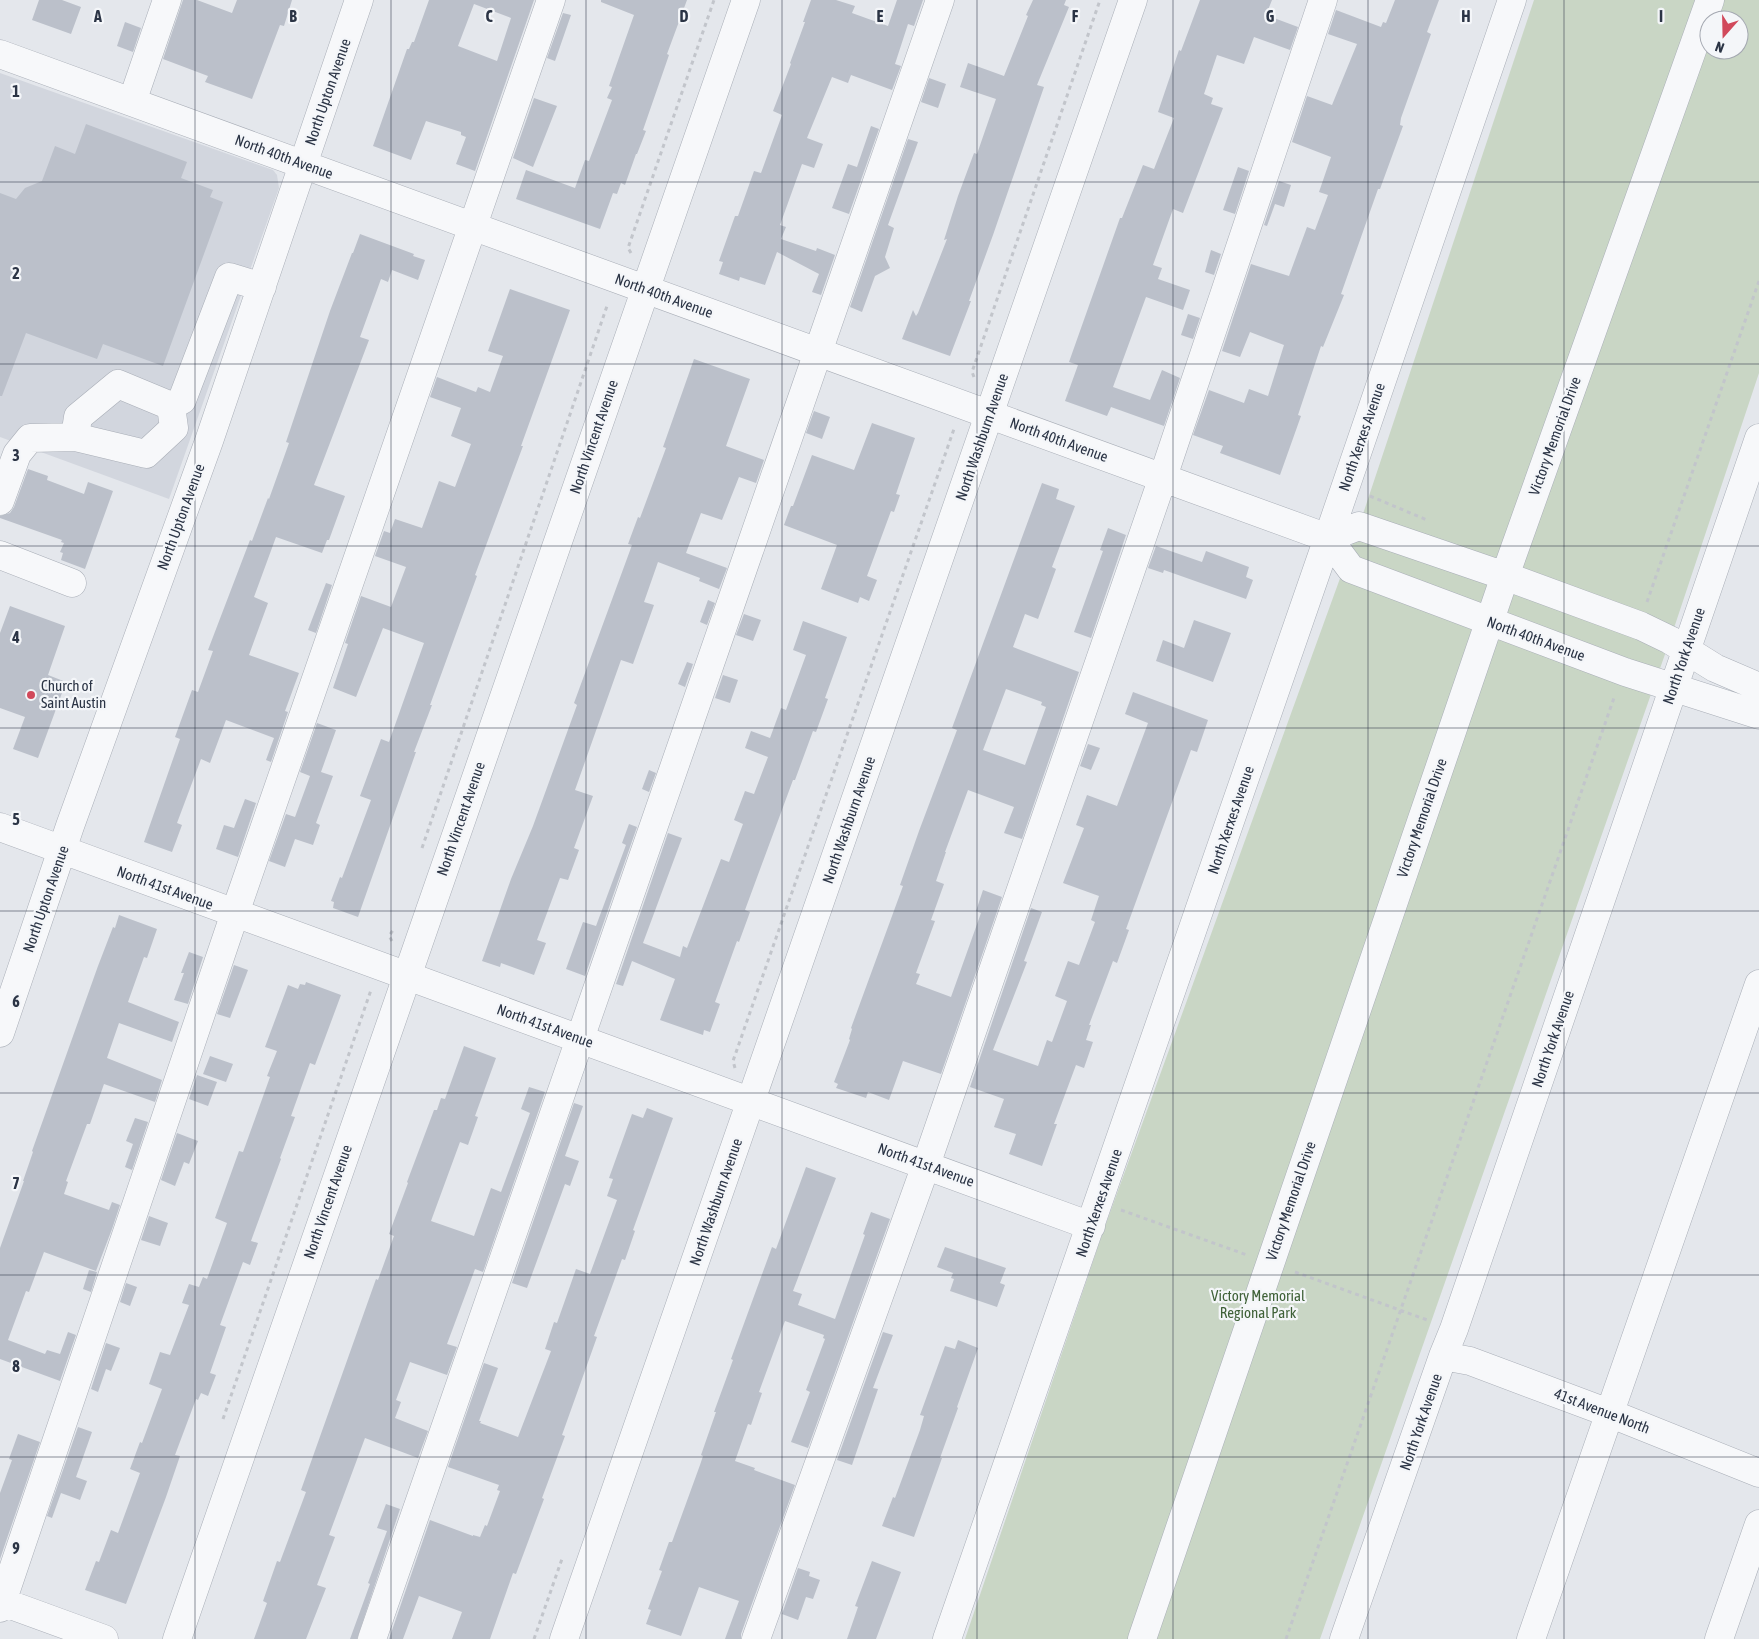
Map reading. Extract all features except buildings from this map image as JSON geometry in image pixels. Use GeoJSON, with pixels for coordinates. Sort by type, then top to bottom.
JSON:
{"type":"FeatureCollection","features":[{"type":"Feature","properties":{"kind":"street"},"geometry":{"type":"LineString","coordinates":[[132,102],[167,0]]}},
{"type":"Feature","properties":{"kind":"street","name":"North Upton Avenue"},"geometry":{"type":"LineString","coordinates":[[0,1033],[62,850],[262,288],[359,0]]}},
{"type":"Feature","properties":{"kind":"street"},"geometry":{"type":"LineString","coordinates":[[104,1639],[1,1603],[235,913],[551,0]]}},
{"type":"Feature","properties":{"kind":"street","name":"North Vincent Avenue"},"geometry":{"type":"LineString","coordinates":[[177,1639],[746,0]]}},
{"type":"Feature","properties":{"kind":"street"},"geometry":{"type":"LineString","coordinates":[[372,1639],[940,0]]}},
{"type":"Feature","properties":{"kind":"street","name":"North Washburn Avenue"},"geometry":{"type":"LineString","coordinates":[[564,1639],[1133,0]]}},
{"type":"Feature","properties":{"kind":"street"},"geometry":{"type":"LineString","coordinates":[[756,1639],[926,1165],[1323,0]]}},
{"type":"Feature","properties":{"kind":"street","name":"North Xerxes Avenue"},"geometry":{"type":"LineString","coordinates":[[947,1639],[1091,1226],[1512,0]]}},
{"type":"Feature","properties":{"kind":"street","name":"Victory Memorial Drive"},"geometry":{"type":"LineString","coordinates":[[1142,1639],[1505,576],[1710,0]]}},
{"type":"Feature","properties":{"kind":"street","name":"North 40th Avenue"},"geometry":{"type":"LineString","coordinates":[[0,54],[1328,538],[1351,569],[1625,672],[1759,714]]}},
{"type":"Feature","properties":{"kind":"street"},"geometry":{"type":"LineString","coordinates":[[0,502],[17,454],[30,438],[75,437],[146,454],[173,417],[182,400],[229,276],[262,288]]}},
{"type":"Feature","properties":{"kind":"street"},"geometry":{"type":"LineString","coordinates":[[75,437],[78,416],[118,384],[208,440]]}},
{"type":"Feature","properties":{"kind":"street","name":"North York Avenue"},"geometry":{"type":"LineString","coordinates":[[1344,1639],[1454,1329],[1759,438]]}},
{"type":"Feature","properties":{"kind":"street"},"geometry":{"type":"LineString","coordinates":[[1328,538],[1359,526],[1505,576],[1641,626],[1715,668],[1759,687]]}},
{"type":"Feature","properties":{"kind":"street"},"geometry":{"type":"LineString","coordinates":[[0,555],[72,583]]}},
{"type":"Feature","properties":{"kind":"street","name":"North 41st Avenue"},"geometry":{"type":"LineString","coordinates":[[0,827],[1091,1226]]}},
{"type":"Feature","properties":{"kind":"street"},"geometry":{"type":"LineString","coordinates":[[1531,1639],[1759,984]]}},
{"type":"Feature","properties":{"kind":"street","name":"41st Avenue North"},"geometry":{"type":"LineString","coordinates":[[1444,1356],[1463,1358],[1609,1413],[1759,1473]]}},
{"type":"Feature","properties":{"kind":"street"},"geometry":{"type":"LineString","coordinates":[[1719,1639],[1759,1524]]}},
{"type":"Feature","properties":{"kind":"path"},"geometry":{"type":"LineString","coordinates":[[631,253],[628,248],[714,0]]}},
{"type":"Feature","properties":{"kind":"path"},"geometry":{"type":"LineString","coordinates":[[975,380],[972,372],[1100,0]]}},
{"type":"Feature","properties":{"kind":"path"},"geometry":{"type":"LineString","coordinates":[[1647,603],[1759,281]]}},
{"type":"Feature","properties":{"kind":"path"},"geometry":{"type":"LineString","coordinates":[[418,857],[608,302],[614,297]]}},
{"type":"Feature","properties":{"kind":"path"},"geometry":{"type":"LineString","coordinates":[[736,1068],[733,1061],[954,427],[958,426]]}},
{"type":"Feature","properties":{"kind":"path"},"geometry":{"type":"LineString","coordinates":[[1286,1639],[1614,700]]}},
{"type":"Feature","properties":{"kind":"path"},"geometry":{"type":"LineString","coordinates":[[393,942],[389,936],[393,932],[396,923]]}},
{"type":"Feature","properties":{"kind":"path"},"geometry":{"type":"LineString","coordinates":[[221,1427],[372,988],[376,984]]}},
{"type":"Feature","properties":{"kind":"shaded area"},"geometry":{"type":"Polygon","coordinates":[[[0,73],[273,170],[277,175],[279,188],[169,499],[0,437],[0,73]]]}},
{"type":"Feature","properties":{"kind":"green space","name":"Victory Memorial Regional Park"},"geometry":{"type":"Polygon","coordinates":[[[1534,0],[1759,0],[1759,373],[1670,640],[1320,1639],[965,1639],[1103,1232],[1359,526],[1534,0]]]}},
{"type":"Feature","properties":{"kind":"place","name":"Church of Saint Austin"},"geometry":{"type":"Point","coordinates":[31,695]}}]}
